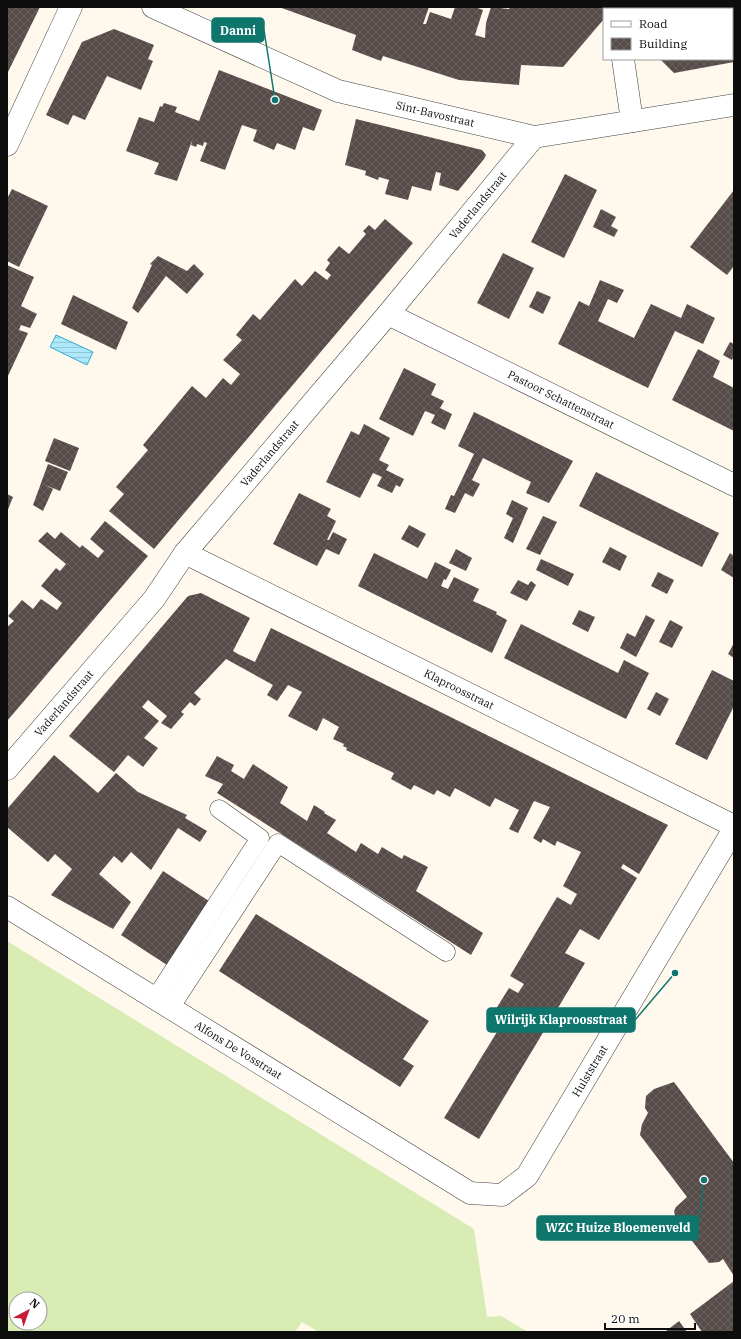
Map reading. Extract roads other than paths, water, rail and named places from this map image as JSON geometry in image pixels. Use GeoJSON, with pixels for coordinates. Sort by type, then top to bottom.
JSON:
{"type":"FeatureCollection","features":[{"type":"Feature","properties":{"kind":"street"},"geometry":{"type":"LineString","coordinates":[[7,145],[71,7]]}},
{"type":"Feature","properties":{"kind":"street","name":"Sint-Bavostraat"},"geometry":{"type":"LineString","coordinates":[[160,9],[338,92],[534,137],[734,105]]}},
{"type":"Feature","properties":{"kind":"street"},"geometry":{"type":"LineString","coordinates":[[623,60],[632,121]]}},
{"type":"Feature","properties":{"kind":"street","name":"Vaderlandstraat"},"geometry":{"type":"LineString","coordinates":[[7,769],[154,599],[185,553],[388,314],[534,137]]}},
{"type":"Feature","properties":{"kind":"street","name":"Pastoor Schattenstraat"},"geometry":{"type":"LineString","coordinates":[[388,314],[734,485]]}},
{"type":"Feature","properties":{"kind":"street","name":"Klaproosstraat"},"geometry":{"type":"LineString","coordinates":[[185,553],[734,826]]}},
{"type":"Feature","properties":{"kind":"street","name":"Hulststraat"},"geometry":{"type":"LineString","coordinates":[[470,1193],[502,1195],[527,1176],[734,829]]}},
{"type":"Feature","properties":{"kind":"street","name":"Alfons De Vosstraat"},"geometry":{"type":"LineString","coordinates":[[7,907],[470,1193]]}},
{"type":"Feature","properties":{"kind":"lane"},"geometry":{"type":"LineString","coordinates":[[162,1003],[260,838],[219,809]]}},
{"type":"Feature","properties":{"kind":"lane"},"geometry":{"type":"LineString","coordinates":[[162,1003],[278,843],[446,952]]}},
{"type":"Feature","properties":{"kind":"water"},"geometry":{"type":"Polygon","coordinates":[[[56,335],[93,352],[87,365],[50,347],[56,335]]]}},
{"type":"Feature","properties":{"kind":"place","name":"Danni"},"geometry":{"type":"Point","coordinates":[275,100]}},
{"type":"Feature","properties":{"kind":"place","name":"Wilrijk Klaproosstraat"},"geometry":{"type":"Point","coordinates":[675,973]}},
{"type":"Feature","properties":{"kind":"place","name":"WZC Huize Bloemenveld"},"geometry":{"type":"Point","coordinates":[704,1180]}}]}
